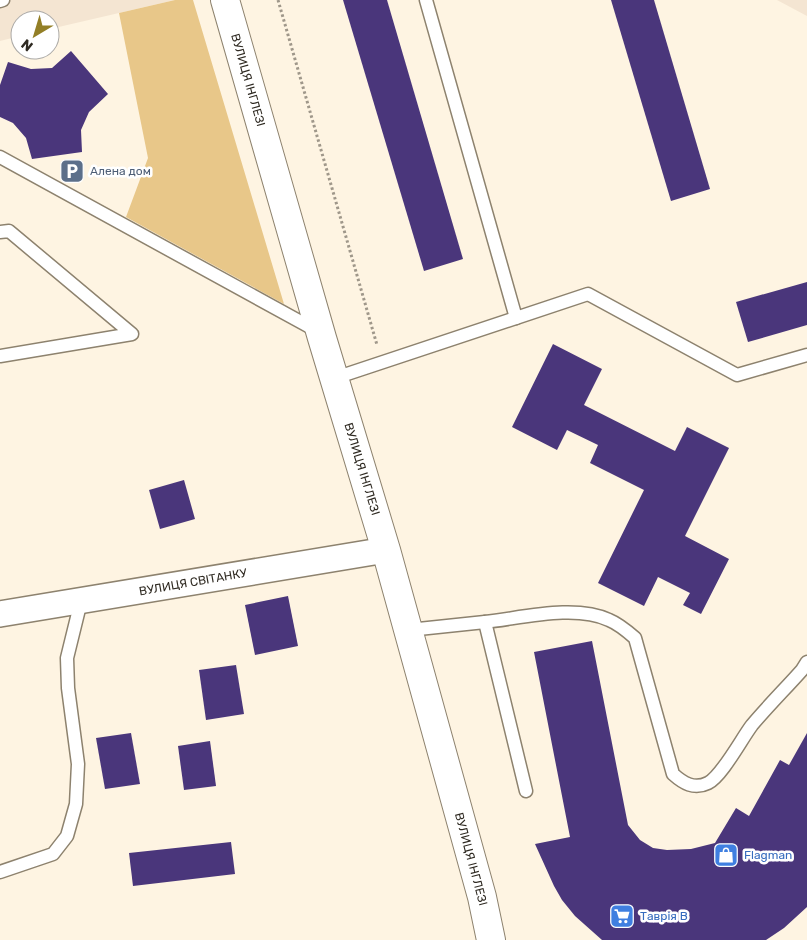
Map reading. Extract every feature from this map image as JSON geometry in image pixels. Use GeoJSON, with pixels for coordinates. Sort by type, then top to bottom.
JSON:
{"type":"FeatureCollection","features":[{"type":"Feature","properties":{"kind":"main road","name":"ВУЛИЦЯ ІНГЛЕЗІ"},"geometry":{"type":"LineString","coordinates":[[225,0],[386,550],[479,888],[491,940]]}},
{"type":"Feature","properties":{"kind":"street","name":"ВУЛИЦЯ СВІТАНКУ"},"geometry":{"type":"LineString","coordinates":[[0,614],[386,550]]}},
{"type":"Feature","properties":{"kind":"lane"},"geometry":{"type":"LineString","coordinates":[[426,0],[516,318]]}},
{"type":"Feature","properties":{"kind":"lane"},"geometry":{"type":"LineString","coordinates":[[0,157],[321,333]]}},
{"type":"Feature","properties":{"kind":"lane"},"geometry":{"type":"LineString","coordinates":[[0,232],[8,230],[132,334],[0,356]]}},
{"type":"Feature","properties":{"kind":"lane"},"geometry":{"type":"LineString","coordinates":[[335,378],[588,294],[738,375],[807,355]]}},
{"type":"Feature","properties":{"kind":"lane"},"geometry":{"type":"LineString","coordinates":[[0,872],[53,854],[67,836],[76,804],[78,764],[68,688],[67,658],[81,601]]}},
{"type":"Feature","properties":{"kind":"lane"},"geometry":{"type":"LineString","coordinates":[[408,630],[572,611],[608,619],[635,638],[673,774],[681,781],[694,786],[701,786],[713,780],[752,725],[807,662]]}},
{"type":"Feature","properties":{"kind":"lane"},"geometry":{"type":"LineString","coordinates":[[485,622],[526,791]]}},
{"type":"Feature","properties":{"kind":"path"},"geometry":{"type":"LineString","coordinates":[[278,0],[382,363]]}},
{"type":"Feature","properties":{"kind":"shaded area"},"geometry":{"type":"Polygon","coordinates":[[[0,0],[175,0],[60,27],[60,10],[10,10],[10,38],[0,41],[0,0]]]}},
{"type":"Feature","properties":{"kind":"shaded area"},"geometry":{"type":"Polygon","coordinates":[[[175,0],[193,0],[284,304],[126,217],[148,158],[119,13],[175,0]]]}},
{"type":"Feature","properties":{"kind":"shaded area"},"geometry":{"type":"Polygon","coordinates":[[[777,0],[807,0],[807,16],[777,0]]]}},
{"type":"Feature","properties":{"kind":"building"},"geometry":{"type":"Polygon","coordinates":[[[343,0],[387,0],[463,259],[424,271],[343,0]]]}},
{"type":"Feature","properties":{"kind":"building"},"geometry":{"type":"Polygon","coordinates":[[[611,0],[654,0],[710,189],[671,201],[611,0]]]}},
{"type":"Feature","properties":{"kind":"building"},"geometry":{"type":"Polygon","coordinates":[[[71,51],[108,94],[89,112],[81,130],[82,152],[32,159],[26,138],[13,123],[0,117],[0,85],[8,62],[31,69],[52,68],[71,51]]]}},
{"type":"Feature","properties":{"kind":"building"},"geometry":{"type":"Polygon","coordinates":[[[807,282],[807,325],[748,342],[736,302],[807,282]]]}},
{"type":"Feature","properties":{"kind":"building"},"geometry":{"type":"Polygon","coordinates":[[[553,344],[602,369],[584,405],[675,451],[687,427],[729,448],[685,536],[729,559],[701,614],[683,605],[690,593],[658,577],[644,606],[598,583],[644,490],[590,463],[598,445],[567,430],[557,450],[512,427],[553,344]]]}},
{"type":"Feature","properties":{"kind":"building"},"geometry":{"type":"Polygon","coordinates":[[[184,480],[195,519],[160,529],[149,490],[184,480]]]}},
{"type":"Feature","properties":{"kind":"building"},"geometry":{"type":"Polygon","coordinates":[[[288,596],[298,646],[255,655],[245,605],[288,596]]]}},
{"type":"Feature","properties":{"kind":"building"},"geometry":{"type":"Polygon","coordinates":[[[592,641],[628,825],[640,840],[653,848],[667,850],[691,849],[715,843],[736,808],[749,816],[780,760],[789,765],[807,733],[807,907],[784,928],[766,940],[602,940],[575,916],[562,900],[535,844],[570,837],[534,652],[592,641]]]}},
{"type":"Feature","properties":{"kind":"building"},"geometry":{"type":"Polygon","coordinates":[[[236,665],[244,714],[206,720],[199,670],[236,665]]]}},
{"type":"Feature","properties":{"kind":"building"},"geometry":{"type":"Polygon","coordinates":[[[131,733],[140,784],[105,789],[96,738],[131,733]]]}},
{"type":"Feature","properties":{"kind":"building"},"geometry":{"type":"Polygon","coordinates":[[[210,741],[216,786],[184,790],[178,746],[210,741]]]}},
{"type":"Feature","properties":{"kind":"building"},"geometry":{"type":"Polygon","coordinates":[[[231,842],[235,874],[133,886],[129,853],[231,842]]]}},
{"type":"Feature","properties":{"kind":"place","name":"Алена дом"},"geometry":{"type":"Point","coordinates":[72,171]}},
{"type":"Feature","properties":{"kind":"place","name":"Flagman"},"geometry":{"type":"Point","coordinates":[726,855]}},
{"type":"Feature","properties":{"kind":"place","name":"Таврія В"},"geometry":{"type":"Point","coordinates":[622,916]}}]}
